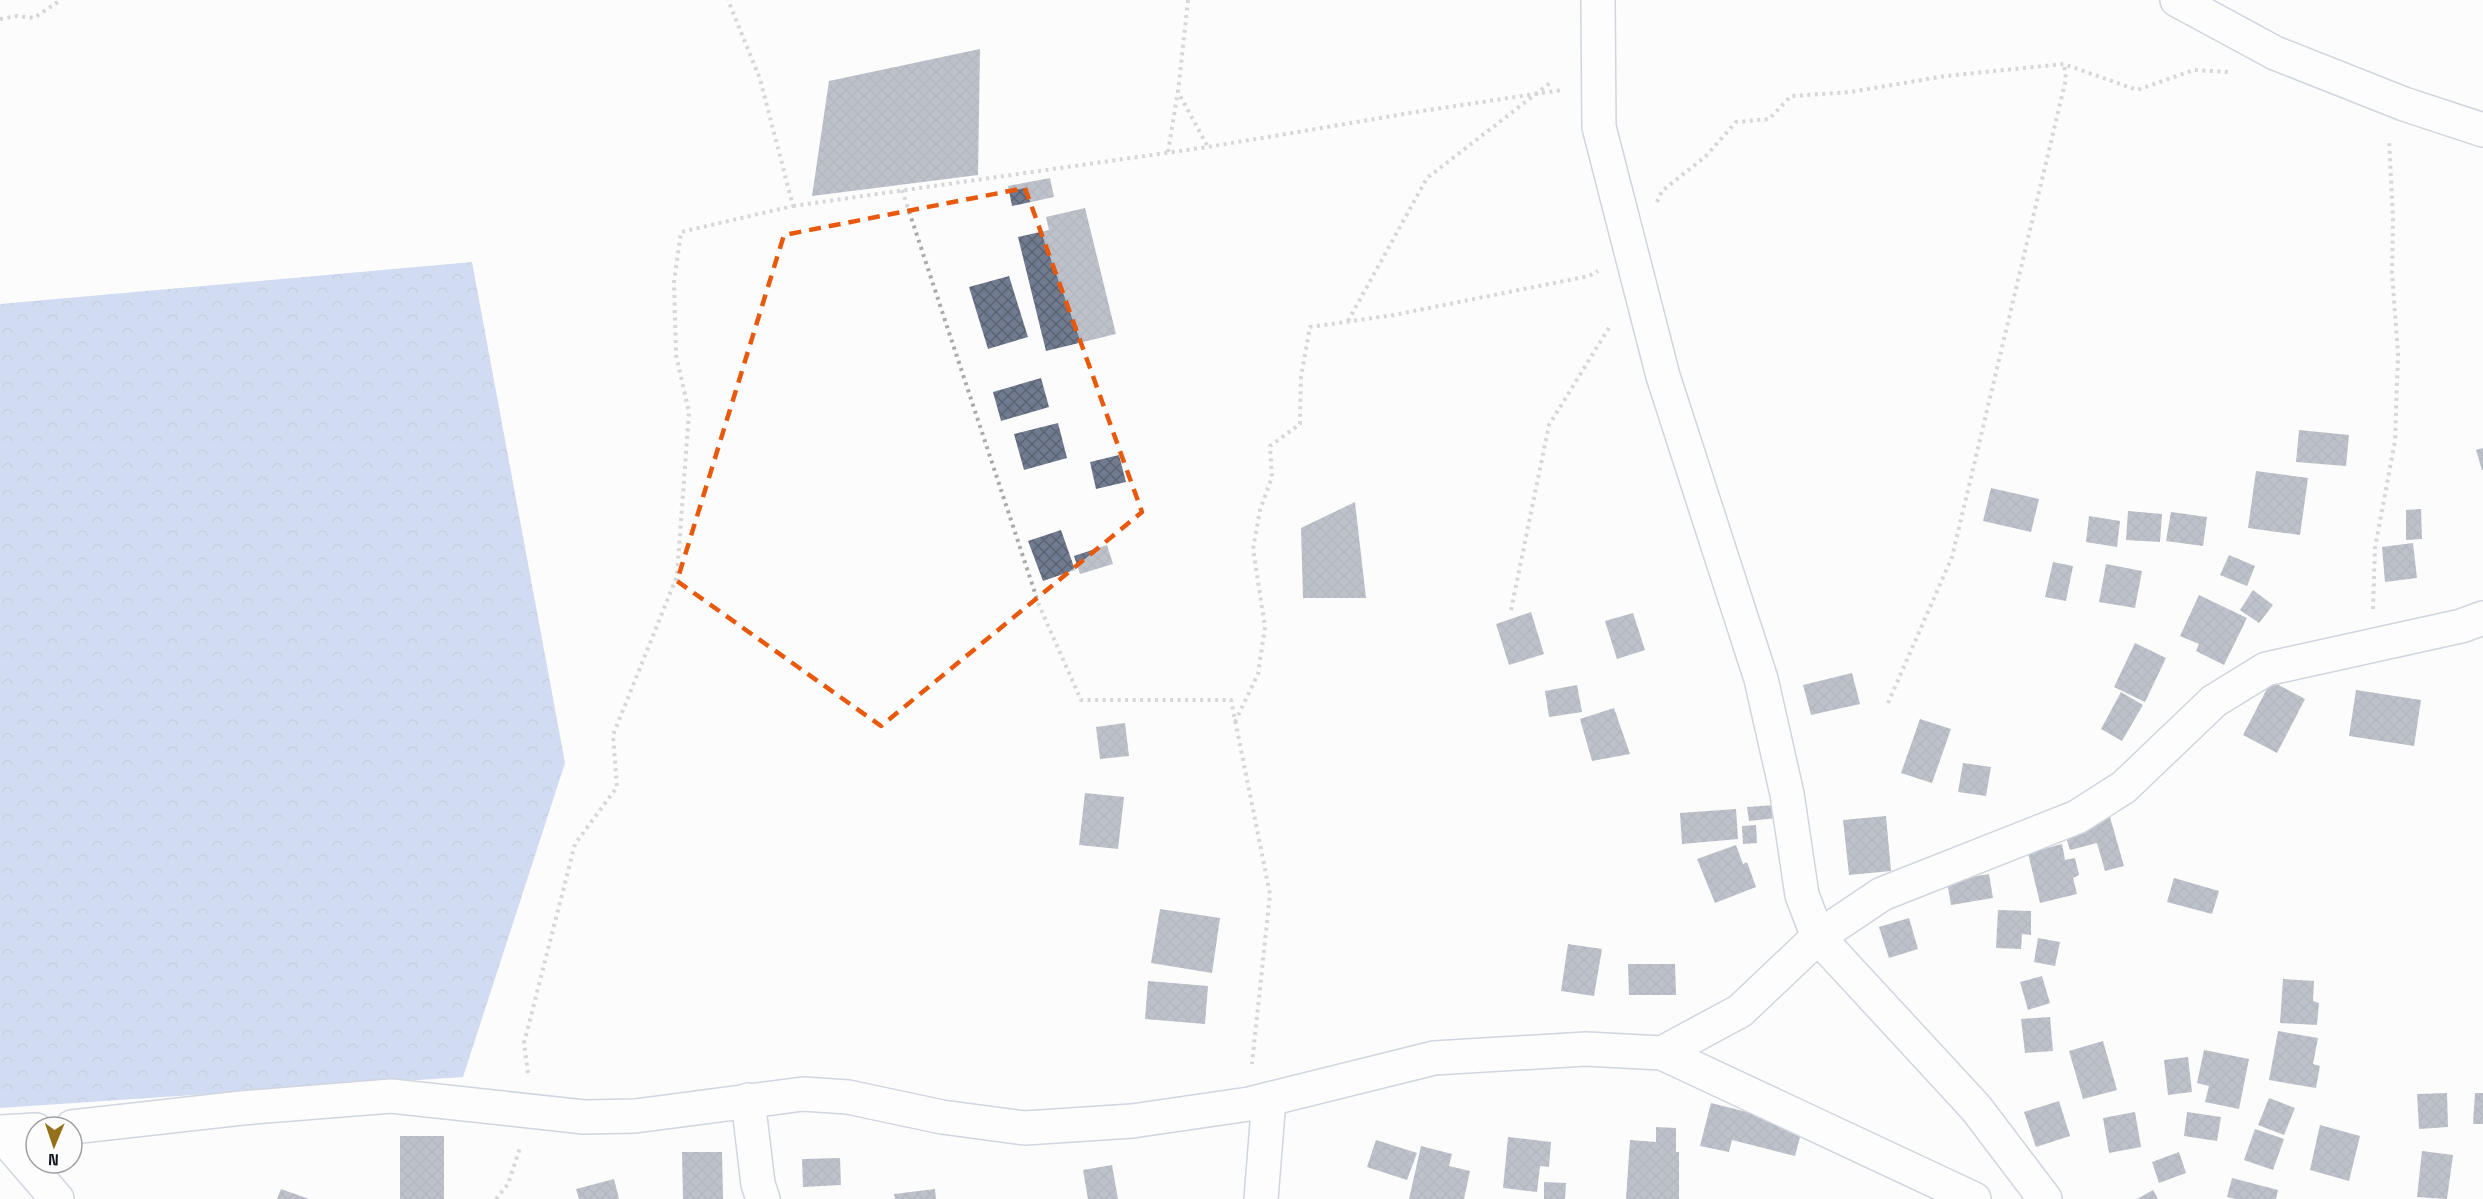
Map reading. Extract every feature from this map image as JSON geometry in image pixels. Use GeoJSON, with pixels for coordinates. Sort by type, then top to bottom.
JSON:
{"type":"FeatureCollection","features":[{"type":"Feature","properties":{"kind":"street"},"geometry":{"type":"LineString","coordinates":[[1598,0],[1599,127],[1663,376],[1761,679],[1787,794],[1802,895],[1818,937],[1976,1108],[2045,1199]]}},
{"type":"Feature","properties":{"kind":"street"},"geometry":{"type":"LineString","coordinates":[[2177,0],[2275,53],[2379,94],[2483,130]]}},
{"type":"Feature","properties":{"kind":"street"},"geometry":{"type":"LineString","coordinates":[[1662,1053],[1740,1011],[1818,937],[1882,894],[2077,817],[2124,787],[2214,701],[2266,669],[2461,626],[2483,618]]}},
{"type":"Feature","properties":{"kind":"street"},"geometry":{"type":"LineString","coordinates":[[84,1127],[242,1108],[391,1096],[584,1117],[635,1116],[803,1094],[848,1097],[942,1117],[1025,1128],[1132,1121],[1259,1102],[1434,1058],[1586,1049],[1662,1053],[1974,1199]]}},
{"type":"Feature","properties":{"kind":"street"},"geometry":{"type":"LineString","coordinates":[[748,1100],[758,1184],[763,1199]]}},
{"type":"Feature","properties":{"kind":"street"},"geometry":{"type":"LineString","coordinates":[[1259,1102],[1261,1199]]}},
{"type":"Feature","properties":{"kind":"street"},"geometry":{"type":"LineString","coordinates":[[0,1132],[24,1131]]}},
{"type":"Feature","properties":{"kind":"street"},"geometry":{"type":"LineString","coordinates":[[0,1132],[57,1199]]}},
{"type":"Feature","properties":{"kind":"path"},"geometry":{"type":"LineString","coordinates":[[0,19],[17,16],[34,18],[61,0]]}},
{"type":"Feature","properties":{"kind":"path"},"geometry":{"type":"LineString","coordinates":[[728,0],[760,79],[793,206]]}},
{"type":"Feature","properties":{"kind":"path"},"geometry":{"type":"LineString","coordinates":[[1188,0],[1178,92],[1208,147]]}},
{"type":"Feature","properties":{"kind":"path"},"geometry":{"type":"LineString","coordinates":[[1888,703],[1952,557],[2066,79],[2064,64]]}},
{"type":"Feature","properties":{"kind":"path"},"geometry":{"type":"LineString","coordinates":[[1347,321],[1427,178],[1550,82]]}},
{"type":"Feature","properties":{"kind":"path"},"geometry":{"type":"LineString","coordinates":[[496,1199],[508,1184],[532,1113],[524,1043],[575,844],[617,787],[613,735],[677,576],[689,412],[676,355],[674,282],[681,232],[793,206],[1208,147],[1422,111],[1599,85]]}},
{"type":"Feature","properties":{"kind":"path"},"geometry":{"type":"LineString","coordinates":[[1168,152],[1179,86]]}},
{"type":"Feature","properties":{"kind":"path"},"geometry":{"type":"LineString","coordinates":[[2371,646],[2375,548],[2395,441],[2398,354],[2392,272],[2393,219],[2388,127],[2379,94]]}},
{"type":"Feature","properties":{"kind":"path"},"geometry":{"type":"LineString","coordinates":[[902,190],[1039,605],[1081,700],[1231,700],[1270,894],[1259,1102]]}},
{"type":"Feature","properties":{"kind":"path"},"geometry":{"type":"LineString","coordinates":[[1511,610],[1549,424],[1616,317]]}},
{"type":"Feature","properties":{"kind":"highlighted area"},"geometry":{"type":"Polygon","coordinates":[[[1025,188],[1142,512],[881,726],[677,581],[784,235],[1025,188]]]}},
{"type":"Feature","properties":{"kind":"green space"},"geometry":{"type":"Polygon","coordinates":[[[472,262],[565,763],[463,1077],[0,1108],[0,304],[472,262]]]}},
{"type":"Feature","properties":{"kind":"building"},"geometry":{"type":"Polygon","coordinates":[[[980,49],[978,175],[812,196],[829,81],[980,49]]]}},
{"type":"Feature","properties":{"kind":"building"},"geometry":{"type":"Polygon","coordinates":[[[1050,178],[1054,197],[1012,206],[1008,186],[1050,178]]]}},
{"type":"Feature","properties":{"kind":"building"},"geometry":{"type":"Polygon","coordinates":[[[1085,208],[1116,334],[1046,351],[1018,237],[1049,230],[1046,217],[1085,208]]]}},
{"type":"Feature","properties":{"kind":"building"},"geometry":{"type":"Polygon","coordinates":[[[1009,276],[1028,337],[988,349],[969,287],[1009,276]]]}},
{"type":"Feature","properties":{"kind":"building"},"geometry":{"type":"Polygon","coordinates":[[[1041,378],[1049,407],[1001,421],[993,392],[1041,378]]]}},
{"type":"Feature","properties":{"kind":"building"},"geometry":{"type":"Polygon","coordinates":[[[1058,423],[1067,458],[1024,470],[1014,434],[1058,423]]]}},
{"type":"Feature","properties":{"kind":"building"},"geometry":{"type":"Polygon","coordinates":[[[2299,430],[2349,435],[2346,466],[2296,462],[2299,430]]]}},
{"type":"Feature","properties":{"kind":"building"},"geometry":{"type":"Polygon","coordinates":[[[2483,448],[2483,470],[2482,470],[2476,450],[2483,448]]]}},
{"type":"Feature","properties":{"kind":"building"},"geometry":{"type":"Polygon","coordinates":[[[1119,455],[1126,482],[1096,489],[1090,462],[1119,455]]]}},
{"type":"Feature","properties":{"kind":"building"},"geometry":{"type":"Polygon","coordinates":[[[2256,471],[2308,478],[2300,535],[2248,528],[2256,471]]]}},
{"type":"Feature","properties":{"kind":"building"},"geometry":{"type":"Polygon","coordinates":[[[1991,488],[2039,499],[2031,532],[1983,521],[1991,488]]]}},
{"type":"Feature","properties":{"kind":"building"},"geometry":{"type":"Polygon","coordinates":[[[1355,502],[1366,598],[1303,598],[1301,528],[1355,502]]]}},
{"type":"Feature","properties":{"kind":"building"},"geometry":{"type":"Polygon","coordinates":[[[2421,509],[2422,539],[2406,540],[2406,510],[2421,509]]]}},
{"type":"Feature","properties":{"kind":"building"},"geometry":{"type":"Polygon","coordinates":[[[2128,511],[2162,514],[2160,542],[2126,540],[2128,511]]]}},
{"type":"Feature","properties":{"kind":"building"},"geometry":{"type":"Polygon","coordinates":[[[2171,512],[2207,517],[2203,546],[2166,541],[2171,512]]]}},
{"type":"Feature","properties":{"kind":"building"},"geometry":{"type":"Polygon","coordinates":[[[2089,516],[2120,521],[2117,547],[2086,542],[2089,516]]]}},
{"type":"Feature","properties":{"kind":"building"},"geometry":{"type":"Polygon","coordinates":[[[1061,530],[1075,570],[1043,581],[1028,541],[1061,530]]]}},
{"type":"Feature","properties":{"kind":"building"},"geometry":{"type":"Polygon","coordinates":[[[2413,543],[2417,578],[2385,582],[2382,547],[2413,543]]]}},
{"type":"Feature","properties":{"kind":"building"},"geometry":{"type":"Polygon","coordinates":[[[1107,545],[1113,564],[1080,574],[1074,556],[1107,545]]]}},
{"type":"Feature","properties":{"kind":"building"},"geometry":{"type":"Polygon","coordinates":[[[2229,555],[2255,566],[2247,586],[2220,575],[2229,555]]]}},
{"type":"Feature","properties":{"kind":"building"},"geometry":{"type":"Polygon","coordinates":[[[2053,562],[2073,566],[2066,601],[2045,597],[2053,562]]]}},
{"type":"Feature","properties":{"kind":"building"},"geometry":{"type":"Polygon","coordinates":[[[2106,564],[2142,571],[2135,608],[2099,602],[2106,564]]]}},
{"type":"Feature","properties":{"kind":"building"},"geometry":{"type":"Polygon","coordinates":[[[2253,590],[2273,605],[2259,623],[2240,610],[2253,590]]]}},
{"type":"Feature","properties":{"kind":"building"},"geometry":{"type":"Polygon","coordinates":[[[2199,595],[2247,618],[2224,665],[2196,651],[2199,644],[2180,636],[2199,595]]]}},
{"type":"Feature","properties":{"kind":"building"},"geometry":{"type":"Polygon","coordinates":[[[1531,612],[1544,654],[1509,665],[1496,624],[1531,612]]]}},
{"type":"Feature","properties":{"kind":"building"},"geometry":{"type":"Polygon","coordinates":[[[1633,613],[1645,650],[1617,659],[1605,621],[1633,613]]]}},
{"type":"Feature","properties":{"kind":"building"},"geometry":{"type":"Polygon","coordinates":[[[2135,643],[2166,658],[2145,702],[2114,687],[2135,643]]]}},
{"type":"Feature","properties":{"kind":"building"},"geometry":{"type":"Polygon","coordinates":[[[1852,673],[1860,704],[1811,715],[1803,685],[1852,673]]]}},
{"type":"Feature","properties":{"kind":"building"},"geometry":{"type":"Polygon","coordinates":[[[2271,681],[2305,699],[2277,753],[2243,735],[2271,681]]]}},
{"type":"Feature","properties":{"kind":"building"},"geometry":{"type":"Polygon","coordinates":[[[1577,685],[1582,712],[1549,717],[1545,691],[1577,685]]]}},
{"type":"Feature","properties":{"kind":"building"},"geometry":{"type":"Polygon","coordinates":[[[2356,690],[2421,700],[2414,746],[2349,736],[2356,690]]]}},
{"type":"Feature","properties":{"kind":"building"},"geometry":{"type":"Polygon","coordinates":[[[2121,692],[2143,705],[2122,741],[2101,729],[2121,692]]]}},
{"type":"Feature","properties":{"kind":"building"},"geometry":{"type":"Polygon","coordinates":[[[1614,708],[1630,754],[1592,761],[1580,719],[1614,708]]]}},
{"type":"Feature","properties":{"kind":"building"},"geometry":{"type":"Polygon","coordinates":[[[1920,719],[1951,729],[1932,783],[1901,773],[1920,719]]]}},
{"type":"Feature","properties":{"kind":"building"},"geometry":{"type":"Polygon","coordinates":[[[1125,723],[1129,756],[1100,759],[1096,727],[1125,723]]]}},
{"type":"Feature","properties":{"kind":"building"},"geometry":{"type":"Polygon","coordinates":[[[1963,763],[1991,767],[1986,796],[1958,792],[1963,763]]]}},
{"type":"Feature","properties":{"kind":"building"},"geometry":{"type":"Polygon","coordinates":[[[1085,793],[1124,797],[1118,849],[1079,845],[1085,793]]]}},
{"type":"Feature","properties":{"kind":"building"},"geometry":{"type":"Polygon","coordinates":[[[1775,805],[1777,818],[1749,821],[1747,807],[1775,805]]]}},
{"type":"Feature","properties":{"kind":"building"},"geometry":{"type":"Polygon","coordinates":[[[1736,809],[1738,839],[1682,844],[1680,813],[1736,809]]]}},
{"type":"Feature","properties":{"kind":"building"},"geometry":{"type":"Polygon","coordinates":[[[1886,816],[1891,871],[1849,875],[1843,820],[1886,816]]]}},
{"type":"Feature","properties":{"kind":"building"},"geometry":{"type":"Polygon","coordinates":[[[2110,817],[2124,866],[2105,871],[2097,843],[2070,850],[2064,831],[2110,817]]]}},
{"type":"Feature","properties":{"kind":"building"},"geometry":{"type":"Polygon","coordinates":[[[1756,825],[1757,843],[1743,844],[1742,826],[1756,825]]]}},
{"type":"Feature","properties":{"kind":"building"},"geometry":{"type":"Polygon","coordinates":[[[2062,844],[2065,860],[2075,858],[2079,875],[2073,878],[2077,894],[2040,903],[2028,853],[2062,844]]]}},
{"type":"Feature","properties":{"kind":"building"},"geometry":{"type":"Polygon","coordinates":[[[1736,845],[1743,864],[1747,862],[1756,887],[1715,903],[1697,859],[1736,845]]]}},
{"type":"Feature","properties":{"kind":"building"},"geometry":{"type":"Polygon","coordinates":[[[1989,874],[1993,898],[1951,905],[1947,881],[1989,874]]]}},
{"type":"Feature","properties":{"kind":"building"},"geometry":{"type":"Polygon","coordinates":[[[2174,878],[2219,891],[2212,914],[2167,902],[2174,878]]]}},
{"type":"Feature","properties":{"kind":"building"},"geometry":{"type":"Polygon","coordinates":[[[1160,909],[1220,918],[1212,973],[1151,963],[1160,909]]]}},
{"type":"Feature","properties":{"kind":"building"},"geometry":{"type":"Polygon","coordinates":[[[1998,910],[2031,911],[2031,935],[2022,934],[2021,949],[1996,948],[1998,910]]]}},
{"type":"Feature","properties":{"kind":"building"},"geometry":{"type":"Polygon","coordinates":[[[1909,918],[1918,949],[1889,958],[1879,927],[1909,918]]]}},
{"type":"Feature","properties":{"kind":"building"},"geometry":{"type":"Polygon","coordinates":[[[2038,938],[2060,942],[2055,966],[2034,962],[2038,938]]]}},
{"type":"Feature","properties":{"kind":"building"},"geometry":{"type":"Polygon","coordinates":[[[1568,944],[1602,949],[1594,996],[1561,991],[1568,944]]]}},
{"type":"Feature","properties":{"kind":"building"},"geometry":{"type":"Polygon","coordinates":[[[1628,964],[1675,964],[1676,995],[1629,995],[1628,964]]]}},
{"type":"Feature","properties":{"kind":"building"},"geometry":{"type":"Polygon","coordinates":[[[2042,976],[2050,1003],[2028,1010],[2020,982],[2042,976]]]}},
{"type":"Feature","properties":{"kind":"building"},"geometry":{"type":"Polygon","coordinates":[[[2283,979],[2314,981],[2313,1001],[2319,1003],[2317,1025],[2280,1023],[2283,979]]]}},
{"type":"Feature","properties":{"kind":"building"},"geometry":{"type":"Polygon","coordinates":[[[1148,981],[1208,986],[1205,1024],[1145,1019],[1148,981]]]}},
{"type":"Feature","properties":{"kind":"building"},"geometry":{"type":"Polygon","coordinates":[[[2050,1017],[2053,1051],[2025,1053],[2021,1019],[2050,1017]]]}},
{"type":"Feature","properties":{"kind":"building"},"geometry":{"type":"Polygon","coordinates":[[[2278,1031],[2318,1038],[2313,1064],[2320,1066],[2316,1088],[2269,1080],[2278,1031]]]}},
{"type":"Feature","properties":{"kind":"building"},"geometry":{"type":"Polygon","coordinates":[[[2103,1041],[2117,1090],[2083,1099],[2069,1051],[2103,1041]]]}},
{"type":"Feature","properties":{"kind":"building"},"geometry":{"type":"Polygon","coordinates":[[[2204,1050],[2249,1059],[2239,1109],[2205,1102],[2209,1086],[2197,1083],[2204,1050]]]}},
{"type":"Feature","properties":{"kind":"building"},"geometry":{"type":"Polygon","coordinates":[[[2188,1057],[2192,1092],[2168,1095],[2164,1060],[2188,1057]]]}},
{"type":"Feature","properties":{"kind":"building"},"geometry":{"type":"Polygon","coordinates":[[[2447,1093],[2448,1127],[2419,1129],[2417,1094],[2447,1093]]]}},
{"type":"Feature","properties":{"kind":"building"},"geometry":{"type":"Polygon","coordinates":[[[2475,1093],[2483,1093],[2483,1124],[2473,1124],[2475,1093]]]}},
{"type":"Feature","properties":{"kind":"building"},"geometry":{"type":"Polygon","coordinates":[[[2269,1098],[2295,1108],[2284,1135],[2258,1125],[2269,1098]]]}},
{"type":"Feature","properties":{"kind":"building"},"geometry":{"type":"Polygon","coordinates":[[[2059,1101],[2070,1136],[2036,1147],[2024,1112],[2059,1101]]]}},
{"type":"Feature","properties":{"kind":"building"},"geometry":{"type":"Polygon","coordinates":[[[1711,1103],[1803,1126],[1795,1156],[1732,1140],[1729,1152],[1700,1146],[1711,1103]]]}},
{"type":"Feature","properties":{"kind":"building"},"geometry":{"type":"Polygon","coordinates":[[[2135,1112],[2141,1147],[2109,1153],[2103,1118],[2135,1112]]]}},
{"type":"Feature","properties":{"kind":"building"},"geometry":{"type":"Polygon","coordinates":[[[2187,1112],[2221,1117],[2217,1141],[2184,1136],[2187,1112]]]}},
{"type":"Feature","properties":{"kind":"building"},"geometry":{"type":"Polygon","coordinates":[[[2320,1125],[2360,1136],[2349,1181],[2310,1170],[2320,1125]]]}},
{"type":"Feature","properties":{"kind":"building"},"geometry":{"type":"Polygon","coordinates":[[[1656,1127],[1676,1128],[1676,1152],[1679,1152],[1679,1199],[1626,1199],[1630,1140],[1656,1142],[1656,1127]]]}},
{"type":"Feature","properties":{"kind":"building"},"geometry":{"type":"Polygon","coordinates":[[[2255,1129],[2284,1139],[2273,1170],[2244,1160],[2255,1129]]]}},
{"type":"Feature","properties":{"kind":"building"},"geometry":{"type":"Polygon","coordinates":[[[400,1136],[444,1136],[444,1199],[400,1199],[400,1136]]]}},
{"type":"Feature","properties":{"kind":"building"},"geometry":{"type":"Polygon","coordinates":[[[1508,1137],[1551,1142],[1549,1167],[1540,1166],[1537,1192],[1503,1188],[1508,1137]]]}},
{"type":"Feature","properties":{"kind":"building"},"geometry":{"type":"Polygon","coordinates":[[[1376,1140],[1417,1153],[1407,1180],[1367,1167],[1376,1140]]]}},
{"type":"Feature","properties":{"kind":"building"},"geometry":{"type":"Polygon","coordinates":[[[1421,1146],[1452,1154],[1449,1166],[1470,1171],[1464,1199],[1409,1199],[1421,1146]]]}},
{"type":"Feature","properties":{"kind":"building"},"geometry":{"type":"Polygon","coordinates":[[[2422,1151],[2453,1155],[2447,1199],[2417,1197],[2422,1151]]]}},
{"type":"Feature","properties":{"kind":"building"},"geometry":{"type":"Polygon","coordinates":[[[682,1152],[722,1152],[723,1199],[683,1199],[682,1152]]]}},
{"type":"Feature","properties":{"kind":"building"},"geometry":{"type":"Polygon","coordinates":[[[2179,1152],[2186,1173],[2159,1183],[2152,1162],[2179,1152]]]}},
{"type":"Feature","properties":{"kind":"building"},"geometry":{"type":"Polygon","coordinates":[[[840,1158],[841,1185],[803,1187],[802,1159],[840,1158]]]}},
{"type":"Feature","properties":{"kind":"building"},"geometry":{"type":"Polygon","coordinates":[[[1112,1165],[1118,1199],[1088,1199],[1083,1170],[1112,1165]]]}},
{"type":"Feature","properties":{"kind":"building"},"geometry":{"type":"Polygon","coordinates":[[[2232,1178],[2278,1190],[2276,1199],[2227,1197],[2232,1178]]]}},
{"type":"Feature","properties":{"kind":"building"},"geometry":{"type":"Polygon","coordinates":[[[614,1179],[619,1199],[579,1199],[576,1189],[614,1179]]]}},
{"type":"Feature","properties":{"kind":"building"},"geometry":{"type":"Polygon","coordinates":[[[1544,1182],[1566,1183],[1565,1199],[1544,1199],[1544,1182]]]}},
{"type":"Feature","properties":{"kind":"building"},"geometry":{"type":"Polygon","coordinates":[[[281,1189],[309,1199],[277,1199],[281,1189]]]}},
{"type":"Feature","properties":{"kind":"building"},"geometry":{"type":"Polygon","coordinates":[[[935,1189],[936,1199],[895,1199],[894,1194],[935,1189]]]}},
{"type":"Feature","properties":{"kind":"building"},"geometry":{"type":"Polygon","coordinates":[[[2153,1190],[2158,1199],[2137,1199],[2153,1190]]]}}]}
